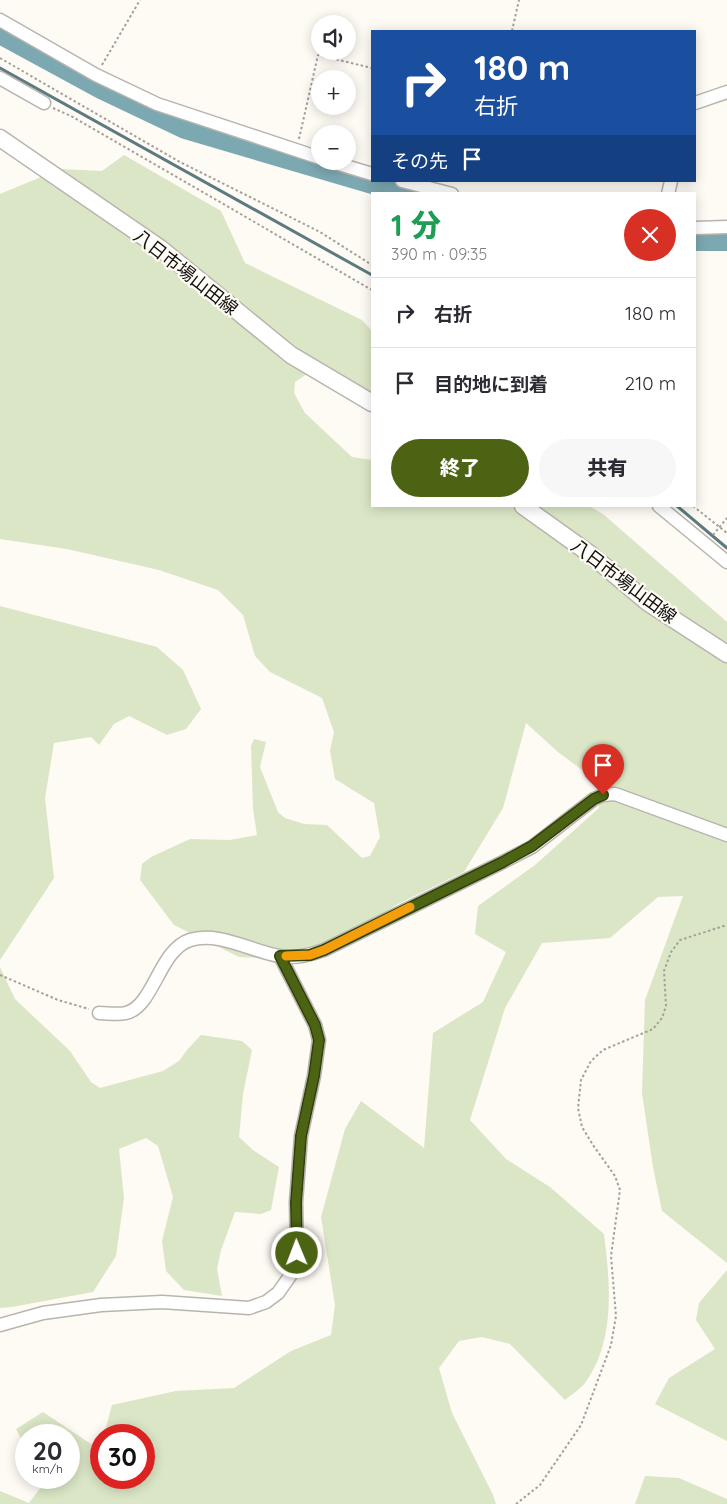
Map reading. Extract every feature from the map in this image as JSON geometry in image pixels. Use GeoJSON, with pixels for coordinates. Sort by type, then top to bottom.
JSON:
{"type":"FeatureCollection","features":[{"type":"Feature","properties":{"kind":"main road","name":"八日市場山田線"},"geometry":{"type":"LineString","coordinates":[[0,138],[160,248],[291,356],[371,402]]}},
{"type":"Feature","properties":{"kind":"main road","name":"八日市場山田線"},"geometry":{"type":"LineString","coordinates":[[524,507],[590,554],[647,602],[727,654]]}},
{"type":"Feature","properties":{"kind":"street"},"geometry":{"type":"LineString","coordinates":[[0,20],[96,75],[157,104],[311,155]]}},
{"type":"Feature","properties":{"kind":"street"},"geometry":{"type":"LineString","coordinates":[[0,78],[44,103]]}},
{"type":"Feature","properties":{"kind":"street"},"geometry":{"type":"LineString","coordinates":[[696,103],[727,92]]}},
{"type":"Feature","properties":{"kind":"street"},"geometry":{"type":"LineString","coordinates":[[356,169],[371,174]]}},
{"type":"Feature","properties":{"kind":"street"},"geometry":{"type":"LineString","coordinates":[[406,182],[444,192]]}},
{"type":"Feature","properties":{"kind":"street"},"geometry":{"type":"LineString","coordinates":[[696,228],[727,227]]}},
{"type":"Feature","properties":{"kind":"street"},"geometry":{"type":"LineString","coordinates":[[660,507],[727,562]]}},
{"type":"Feature","properties":{"kind":"street"},"geometry":{"type":"LineString","coordinates":[[99,1013],[126,1013],[137,1007],[148,994],[163,966],[177,948],[190,940],[212,938],[280,956],[310,955],[324,950],[532,846],[594,799],[603,795],[615,794],[727,835]]}},
{"type":"Feature","properties":{"kind":"street"},"geometry":{"type":"LineString","coordinates":[[0,1325],[43,1313],[101,1305],[162,1302],[249,1308],[266,1302],[278,1293],[290,1276],[297,1253],[296,1202],[301,1136],[314,1076],[319,1040],[315,1025],[280,956]]}},
{"type":"Feature","properties":{"kind":"path"},"geometry":{"type":"LineString","coordinates":[[96,75],[140,0]]}},
{"type":"Feature","properties":{"kind":"path"},"geometry":{"type":"LineString","coordinates":[[512,30],[519,0]]}},
{"type":"Feature","properties":{"kind":"path"},"geometry":{"type":"LineString","coordinates":[[296,151],[318,55],[371,68]]}},
{"type":"Feature","properties":{"kind":"path"},"geometry":{"type":"LineString","coordinates":[[0,58],[180,162],[320,232],[371,264]]}},
{"type":"Feature","properties":{"kind":"path"},"geometry":{"type":"LineString","coordinates":[[44,103],[72,116],[371,289]]}},
{"type":"Feature","properties":{"kind":"path"},"geometry":{"type":"LineString","coordinates":[[694,507],[727,533]]}},
{"type":"Feature","properties":{"kind":"path"},"geometry":{"type":"LineString","coordinates":[[706,545],[727,518]]}},
{"type":"Feature","properties":{"kind":"path"},"geometry":{"type":"LineString","coordinates":[[516,1504],[540,1485],[581,1425],[611,1345],[616,1316],[611,1256],[620,1190],[615,1176],[582,1127],[578,1108],[580,1080],[591,1061],[603,1050],[653,1029],[662,1018],[666,1006],[664,971],[671,952],[680,940],[727,925]]}},
{"type":"Feature","properties":{"kind":"path"},"geometry":{"type":"LineString","coordinates":[[0,975],[58,1000],[99,1013]]}},
{"type":"Feature","properties":{"kind":"green space"},"geometry":{"type":"Polygon","coordinates":[[[124,155],[221,211],[245,263],[362,320],[371,330],[371,393],[339,373],[307,374],[295,382],[294,393],[305,413],[352,457],[371,460],[371,507],[591,507],[603,514],[727,622],[727,1263],[662,1211],[653,1167],[642,1093],[645,1000],[683,896],[658,897],[610,938],[542,943],[505,1008],[470,1120],[506,1159],[550,1187],[604,1234],[608,1272],[608,1311],[602,1349],[595,1367],[585,1383],[565,1400],[510,1344],[482,1337],[459,1341],[439,1368],[452,1413],[496,1504],[0,1504],[0,1491],[29,1503],[40,1489],[80,1489],[80,1437],[90,1443],[90,1489],[155,1489],[155,1424],[107,1424],[112,1405],[176,1391],[234,1388],[291,1351],[331,1335],[335,1305],[321,1217],[345,1129],[361,1101],[424,1148],[433,1033],[483,1002],[506,952],[475,934],[478,906],[535,865],[599,808],[597,781],[558,752],[526,723],[503,808],[464,872],[398,904],[306,960],[239,957],[174,925],[140,880],[142,864],[151,857],[190,839],[230,840],[257,835],[253,809],[251,746],[254,739],[266,742],[260,767],[278,812],[285,818],[304,824],[327,825],[362,858],[370,856],[380,837],[374,803],[335,779],[330,751],[334,732],[322,698],[270,672],[255,656],[243,615],[218,590],[159,570],[67,549],[0,539],[0,194],[60,169],[102,171],[124,155]]]}},
{"type":"Feature","properties":{"kind":"green space"},"geometry":{"type":"Polygon","coordinates":[[[0,606],[157,647],[183,670],[201,709],[186,729],[167,735],[129,716],[114,724],[99,745],[91,737],[54,743],[45,798],[54,878],[0,960],[0,606]]]}},
{"type":"Feature","properties":{"kind":"green space"},"geometry":{"type":"Polygon","coordinates":[[[0,967],[15,999],[70,1051],[91,1082],[100,1088],[163,1071],[179,1061],[201,1035],[242,1041],[252,1050],[243,1094],[239,1137],[253,1150],[279,1167],[271,1210],[261,1214],[235,1212],[221,1250],[217,1269],[222,1296],[184,1290],[166,1271],[162,1241],[173,1197],[158,1146],[146,1138],[119,1149],[124,1198],[116,1256],[93,1292],[0,1308],[0,967]]]}},
{"type":"Feature","properties":{"kind":"green space"},"geometry":{"type":"Polygon","coordinates":[[[727,1270],[727,1441],[655,1404],[669,1378],[715,1349],[696,1320],[699,1303],[727,1270]]]}},
{"type":"Feature","properties":{"kind":"green space"},"geometry":{"type":"Polygon","coordinates":[[[43,1412],[61,1424],[24,1424],[43,1412]]]}},
{"type":"Feature","properties":{"kind":"green space"},"geometry":{"type":"Polygon","coordinates":[[[645,1476],[679,1478],[727,1499],[727,1504],[635,1504],[645,1476]]]}},
{"type":"Feature","properties":{"kind":"waterway"},"geometry":{"type":"LineString","coordinates":[[0,34],[101,89],[185,129],[399,192]]}},
{"type":"Feature","properties":{"kind":"waterway"},"geometry":{"type":"LineString","coordinates":[[0,68],[371,274]]}},
{"type":"Feature","properties":{"kind":"waterway"},"geometry":{"type":"LineString","coordinates":[[696,241],[727,241]]}},
{"type":"Feature","properties":{"kind":"waterway"},"geometry":{"type":"LineString","coordinates":[[678,507],[727,548]]}},
{"type":"Feature","properties":{"kind":"slow traffic"},"geometry":{"type":"LineString","coordinates":[[286,956],[310,955],[324,950],[410,907]]}},
{"type":"Feature","properties":{"kind":"route"},"geometry":{"type":"LineString","coordinates":[[297,1253],[296,1202],[301,1136],[314,1076],[319,1040],[315,1025],[280,956],[310,955],[324,950],[503,862],[532,846],[594,799],[603,795]]}}]}
